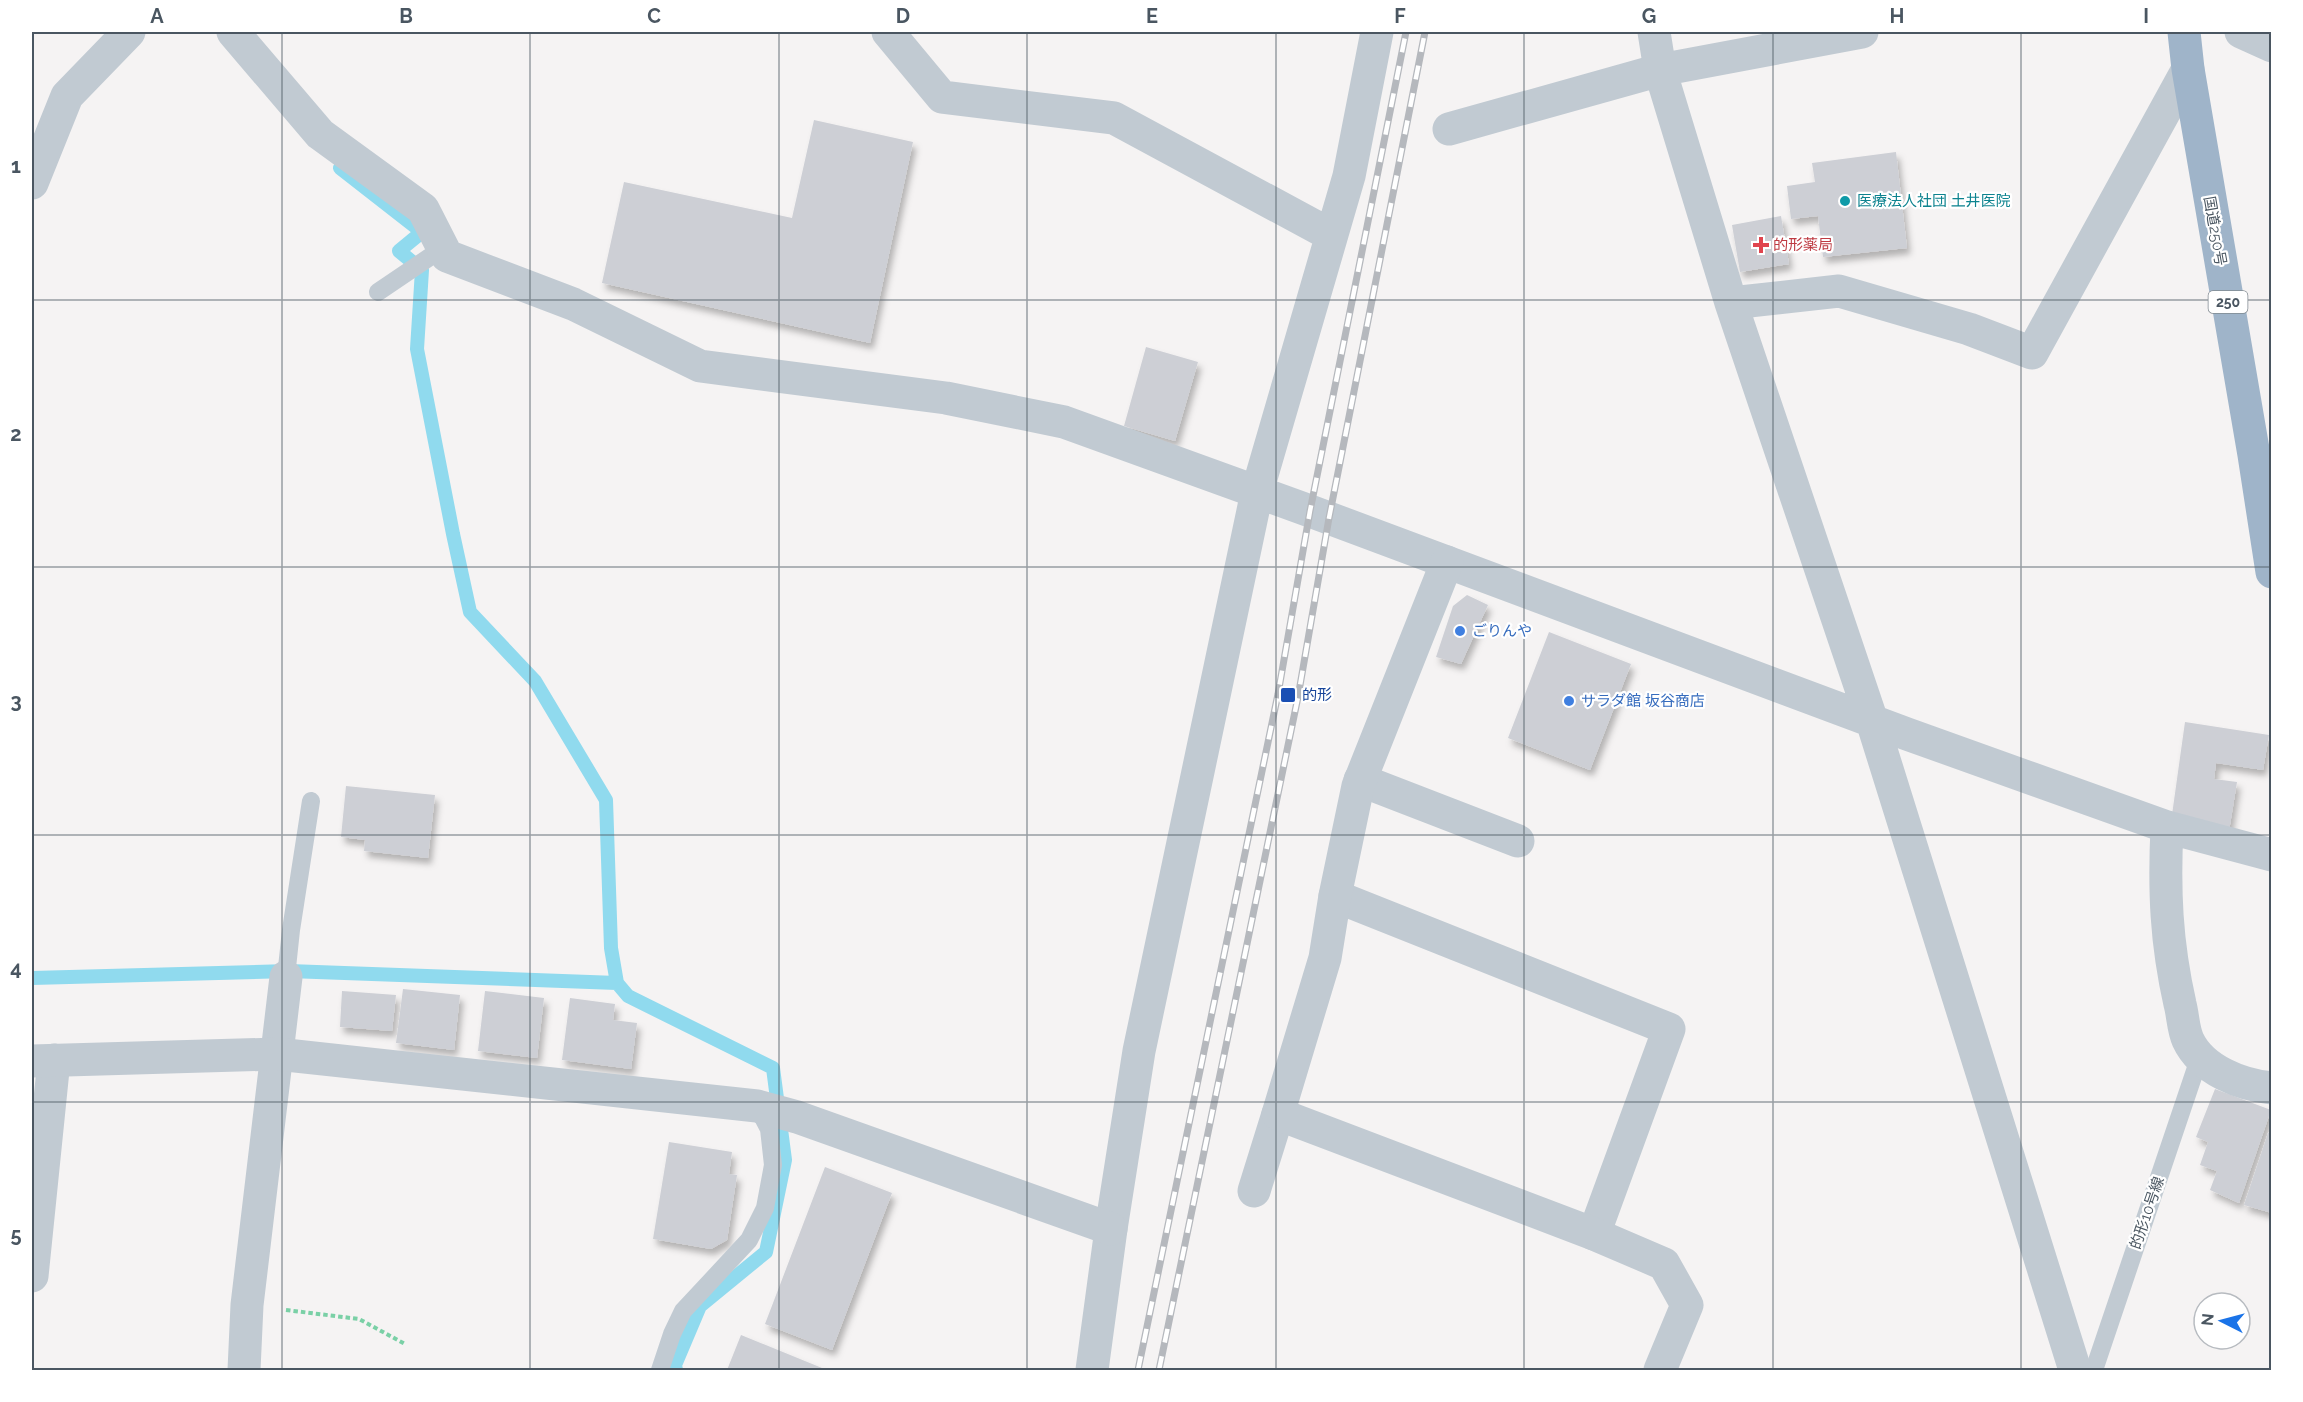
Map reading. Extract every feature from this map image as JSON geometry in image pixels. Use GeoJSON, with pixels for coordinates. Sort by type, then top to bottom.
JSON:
{"type":"FeatureCollection","features":[{"type":"Feature","properties":{"kind":"highway","name":"国道250号"},"geometry":{"type":"LineString","coordinates":[[2184,32],[2188,69],[2263,455],[2271,572]]}},
{"type":"Feature","properties":{"kind":"street"},"geometry":{"type":"LineString","coordinates":[[32,183],[67,96],[129,32]]}},
{"type":"Feature","properties":{"kind":"street"},"geometry":{"type":"LineString","coordinates":[[233,32],[320,134],[423,209],[439,251],[573,304],[700,366],[946,398],[1064,422],[1447,562],[1872,722],[2167,827],[2271,855]]}},
{"type":"Feature","properties":{"kind":"street"},"geometry":{"type":"LineString","coordinates":[[888,32],[942,97],[1114,118],[1331,235]]}},
{"type":"Feature","properties":{"kind":"street"},"geometry":{"type":"LineString","coordinates":[[1092,1371],[1111,1229],[1139,1051],[1257,492],[1349,176],[1377,32]]}},
{"type":"Feature","properties":{"kind":"street"},"geometry":{"type":"LineString","coordinates":[[1654,32],[1660,70],[1731,303],[1872,722],[2075,1371]]}},
{"type":"Feature","properties":{"kind":"street"},"geometry":{"type":"LineString","coordinates":[[1449,129],[1660,70],[1862,32]]}},
{"type":"Feature","properties":{"kind":"street"},"geometry":{"type":"LineString","coordinates":[[2241,32],[2271,46]]}},
{"type":"Feature","properties":{"kind":"street"},"geometry":{"type":"LineString","coordinates":[[1731,303],[1839,291],[1969,329],[2032,354],[2188,69]]}},
{"type":"Feature","properties":{"kind":"street"},"geometry":{"type":"LineString","coordinates":[[1254,1191],[1325,958],[1335,896],[1360,780],[1447,562]]}},
{"type":"Feature","properties":{"kind":"street"},"geometry":{"type":"LineString","coordinates":[[1360,780],[1518,841]]}},
{"type":"Feature","properties":{"kind":"street"},"geometry":{"type":"LineString","coordinates":[[2167,827],[2164,882],[2166,918],[2174,978],[2188,1040],[2216,1072],[2271,1088]]}},
{"type":"Feature","properties":{"kind":"street"},"geometry":{"type":"LineString","coordinates":[[1335,896],[1669,1029],[1594,1233]]}},
{"type":"Feature","properties":{"kind":"street"},"geometry":{"type":"LineString","coordinates":[[244,1371],[247,1305],[286,977]]}},
{"type":"Feature","properties":{"kind":"street"},"geometry":{"type":"LineString","coordinates":[[32,1276],[43,1061],[277,1054],[757,1106],[796,1117],[1111,1229]]}},
{"type":"Feature","properties":{"kind":"street"},"geometry":{"type":"LineString","coordinates":[[1278,1114],[1594,1233],[1664,1264],[1687,1305],[1660,1371]]}},
{"type":"Feature","properties":{"kind":"lane"},"geometry":{"type":"LineString","coordinates":[[378,292],[439,251]]}},
{"type":"Feature","properties":{"kind":"lane"},"geometry":{"type":"LineString","coordinates":[[286,977],[311,801]]}},
{"type":"Feature","properties":{"kind":"lane","name":"的形10号線"},"geometry":{"type":"LineString","coordinates":[[2094,1371],[2200,1056]]}},
{"type":"Feature","properties":{"kind":"lane"},"geometry":{"type":"LineString","coordinates":[[660,1371],[672,1334],[683,1311],[749,1240],[765,1208],[773,1165],[769,1129],[757,1106]]}},
{"type":"Feature","properties":{"kind":"path"},"geometry":{"type":"LineString","coordinates":[[247,1305],[359,1319],[405,1344]]}},
{"type":"Feature","properties":{"kind":"building"},"geometry":{"type":"Polygon","coordinates":[[[814,120],[913,142],[870,343],[602,283],[624,182],[792,218],[814,120]]]}},
{"type":"Feature","properties":{"kind":"building","name":"医療法人社団 土井医院"},"geometry":{"type":"Polygon","coordinates":[[[1896,152],[1907,248],[1823,257],[1818,216],[1791,219],[1787,186],[1815,182],[1812,163],[1896,152]]]}},
{"type":"Feature","properties":{"kind":"building","name":"的形薬局"},"geometry":{"type":"Polygon","coordinates":[[[1781,216],[1789,264],[1740,272],[1732,225],[1781,216]]]}},
{"type":"Feature","properties":{"kind":"building"},"geometry":{"type":"Polygon","coordinates":[[[1146,347],[1198,362],[1175,441],[1124,426],[1146,347]]]}},
{"type":"Feature","properties":{"kind":"building","name":"ごりんや"},"geometry":{"type":"Polygon","coordinates":[[[1467,595],[1488,605],[1461,664],[1436,657],[1453,606],[1467,595]]]}},
{"type":"Feature","properties":{"kind":"building","name":"サラダ館 坂谷商店"},"geometry":{"type":"Polygon","coordinates":[[[1549,632],[1631,664],[1590,770],[1508,738],[1549,632]]]}},
{"type":"Feature","properties":{"kind":"building"},"geometry":{"type":"Polygon","coordinates":[[[2185,722],[2269,735],[2263,770],[2216,763],[2214,779],[2237,782],[2229,831],[2171,822],[2185,722]]]}},
{"type":"Feature","properties":{"kind":"building"},"geometry":{"type":"Polygon","coordinates":[[[346,786],[435,795],[428,858],[364,851],[365,840],[341,837],[346,786]]]}},
{"type":"Feature","properties":{"kind":"building"},"geometry":{"type":"Polygon","coordinates":[[[403,989],[460,995],[454,1050],[396,1043],[403,989]]]}},
{"type":"Feature","properties":{"kind":"building"},"geometry":{"type":"Polygon","coordinates":[[[342,991],[396,995],[392,1031],[340,1027],[342,991]]]}},
{"type":"Feature","properties":{"kind":"building"},"geometry":{"type":"Polygon","coordinates":[[[485,991],[544,998],[537,1058],[478,1051],[485,991]]]}},
{"type":"Feature","properties":{"kind":"building"},"geometry":{"type":"Polygon","coordinates":[[[570,998],[615,1004],[613,1020],[637,1023],[631,1069],[562,1060],[570,998]]]}},
{"type":"Feature","properties":{"kind":"building"},"geometry":{"type":"Polygon","coordinates":[[[2215,1089],[2271,1110],[2239,1203],[2210,1190],[2217,1171],[2200,1165],[2208,1142],[2196,1137],[2215,1089]]]}},
{"type":"Feature","properties":{"kind":"building"},"geometry":{"type":"Polygon","coordinates":[[[2272,1132],[2272,1213],[2244,1205],[2268,1133],[2272,1132]]]}},
{"type":"Feature","properties":{"kind":"building"},"geometry":{"type":"Polygon","coordinates":[[[669,1142],[732,1152],[729,1174],[737,1175],[727,1240],[711,1249],[653,1239],[669,1142]]]}},
{"type":"Feature","properties":{"kind":"building"},"geometry":{"type":"Polygon","coordinates":[[[825,1167],[892,1193],[832,1350],[765,1324],[825,1167]]]}},
{"type":"Feature","properties":{"kind":"building"},"geometry":{"type":"Polygon","coordinates":[[[741,1335],[822,1368],[821,1370],[727,1370],[741,1335]]]}},
{"type":"Feature","properties":{"kind":"waterway"},"geometry":{"type":"LineString","coordinates":[[340,168],[422,232],[399,251],[422,270],[417,349],[470,612],[535,681],[606,800],[611,948],[617,983],[628,996],[773,1068],[785,1160],[766,1252],[700,1306],[675,1365],[676,1370]]}},
{"type":"Feature","properties":{"kind":"waterway"},"geometry":{"type":"LineString","coordinates":[[32,978],[289,971],[617,983]]}},
{"type":"Feature","properties":{"kind":"railway"},"geometry":{"type":"LineString","coordinates":[[1138,1370],[1278,694],[1310,511],[1406,32]]}},
{"type":"Feature","properties":{"kind":"railway"},"geometry":{"type":"LineString","coordinates":[[1159,1370],[1298,697],[1329,518],[1425,32]]}},
{"type":"Feature","properties":{"kind":"place","name":"医療法人社団 土井医院"},"geometry":{"type":"Point","coordinates":[1845,201]}},
{"type":"Feature","properties":{"kind":"place","name":"的形薬局"},"geometry":{"type":"Point","coordinates":[1761,245]}},
{"type":"Feature","properties":{"kind":"place","name":"ごりんや"},"geometry":{"type":"Point","coordinates":[1460,631]}},
{"type":"Feature","properties":{"kind":"place","name":"的形"},"geometry":{"type":"Point","coordinates":[1288,695]}},
{"type":"Feature","properties":{"kind":"place","name":"サラダ館 坂谷商店"},"geometry":{"type":"Point","coordinates":[1569,701]}}]}
